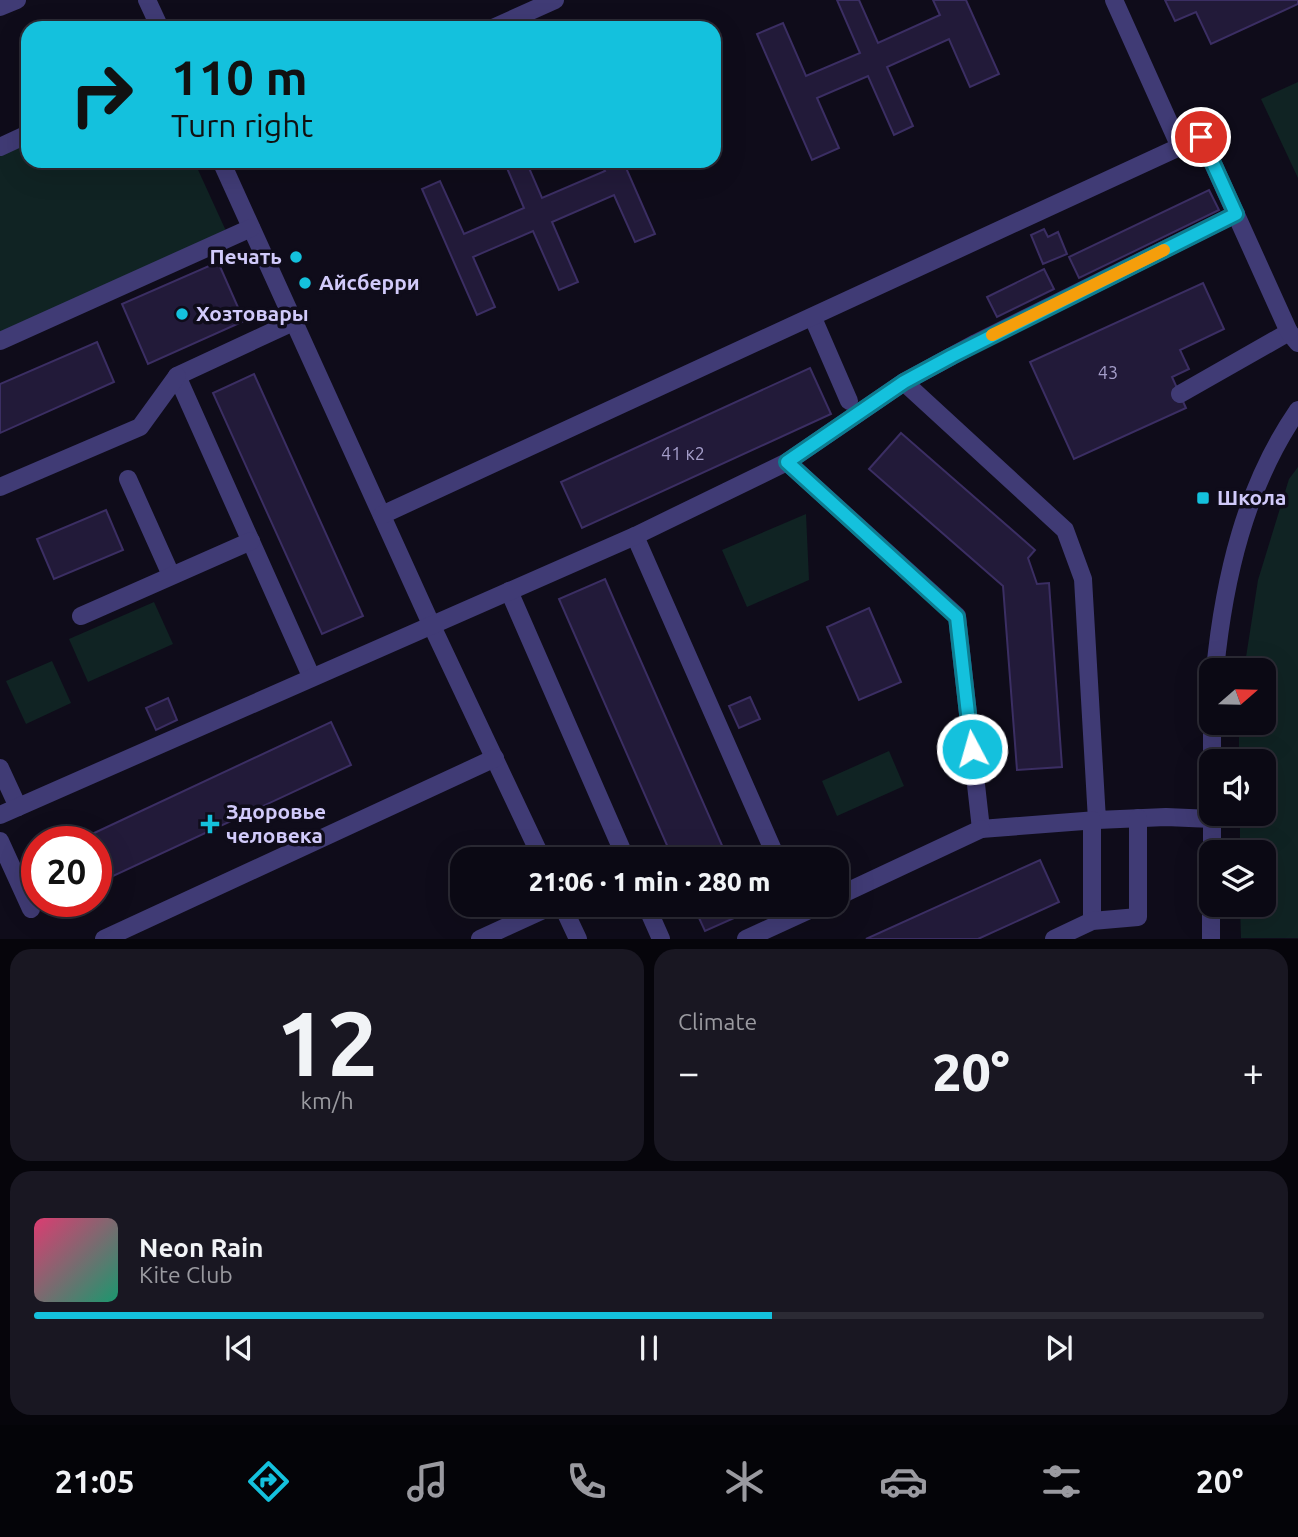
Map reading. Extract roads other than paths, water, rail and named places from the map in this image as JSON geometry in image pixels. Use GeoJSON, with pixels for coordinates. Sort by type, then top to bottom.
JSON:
{"type":"FeatureCollection","features":[{"type":"Feature","properties":{"kind":"street"},"geometry":{"type":"LineString","coordinates":[[0,8],[17,0]]}},
{"type":"Feature","properties":{"kind":"street"},"geometry":{"type":"LineString","coordinates":[[147,0],[157,21]]}},
{"type":"Feature","properties":{"kind":"street"},"geometry":{"type":"LineString","coordinates":[[508,21],[555,0]]}},
{"type":"Feature","properties":{"kind":"street"},"geometry":{"type":"LineString","coordinates":[[1114,0],[1180,147]]}},
{"type":"Feature","properties":{"kind":"street"},"geometry":{"type":"LineString","coordinates":[[0,147],[21,137]]}},
{"type":"Feature","properties":{"kind":"street"},"geometry":{"type":"LineString","coordinates":[[382,516],[1201,137],[1294,338],[1180,394]]}},
{"type":"Feature","properties":{"kind":"street"},"geometry":{"type":"LineString","coordinates":[[224,168],[431,624],[536,847]]}},
{"type":"Feature","properties":{"kind":"street"},"geometry":{"type":"LineString","coordinates":[[0,816],[311,676],[635,536],[787,462],[904,382],[976,343],[1236,214]]}},
{"type":"Feature","properties":{"kind":"street"},"geometry":{"type":"LineString","coordinates":[[0,341],[251,228]]}},
{"type":"Feature","properties":{"kind":"street"},"geometry":{"type":"LineString","coordinates":[[813,318],[849,401]]}},
{"type":"Feature","properties":{"kind":"street"},"geometry":{"type":"LineString","coordinates":[[0,487],[141,427],[177,376],[293,322]]}},
{"type":"Feature","properties":{"kind":"street"},"geometry":{"type":"LineString","coordinates":[[177,376],[311,676]]}},
{"type":"Feature","properties":{"kind":"street"},"geometry":{"type":"LineString","coordinates":[[904,382],[1065,530],[1083,579],[1094,820],[1092,921]]}},
{"type":"Feature","properties":{"kind":"street"},"geometry":{"type":"LineString","coordinates":[[1217,658],[1226,592],[1249,503],[1283,432],[1298,411]]}},
{"type":"Feature","properties":{"kind":"street"},"geometry":{"type":"LineString","coordinates":[[787,462],[957,617],[981,829]]}},
{"type":"Feature","properties":{"kind":"street"},"geometry":{"type":"LineString","coordinates":[[128,479],[172,575]]}},
{"type":"Feature","properties":{"kind":"street"},"geometry":{"type":"LineString","coordinates":[[635,536],[772,847]]}},
{"type":"Feature","properties":{"kind":"street"},"geometry":{"type":"LineString","coordinates":[[82,616],[251,541]]}},
{"type":"Feature","properties":{"kind":"street"},"geometry":{"type":"LineString","coordinates":[[509,591],[621,847]]}},
{"type":"Feature","properties":{"kind":"street"},"geometry":{"type":"LineString","coordinates":[[104,939],[495,758]]}},
{"type":"Feature","properties":{"kind":"street"},"geometry":{"type":"LineString","coordinates":[[0,768],[18,807]]}},
{"type":"Feature","properties":{"kind":"street"},"geometry":{"type":"LineString","coordinates":[[849,891],[981,829],[1094,820],[1199,817]]}},
{"type":"Feature","properties":{"kind":"street"},"geometry":{"type":"LineString","coordinates":[[1054,939],[1092,921],[1138,917],[1138,818]]}},
{"type":"Feature","properties":{"kind":"street"},"geometry":{"type":"LineString","coordinates":[[0,841],[21,887]]}},
{"type":"Feature","properties":{"kind":"street"},"geometry":{"type":"LineString","coordinates":[[480,939],[528,917]]}},
{"type":"Feature","properties":{"kind":"street"},"geometry":{"type":"LineString","coordinates":[[568,917],[578,939]]}},
{"type":"Feature","properties":{"kind":"street"},"geometry":{"type":"LineString","coordinates":[[651,917],[660,939]]}},
{"type":"Feature","properties":{"kind":"street"},"geometry":{"type":"LineString","coordinates":[[746,939],[785,917]]}},
{"type":"Feature","properties":{"kind":"street"},"geometry":{"type":"LineString","coordinates":[[1211,917],[1211,939]]}},
{"type":"Feature","properties":{"kind":"place","name":"Печать"},"geometry":{"type":"Point","coordinates":[296,257]}},
{"type":"Feature","properties":{"kind":"place","name":"Айсберри"},"geometry":{"type":"Point","coordinates":[305,283]}},
{"type":"Feature","properties":{"kind":"place","name":"Хозтовары"},"geometry":{"type":"Point","coordinates":[182,314]}},
{"type":"Feature","properties":{"kind":"place","name":"Школа"},"geometry":{"type":"Point","coordinates":[1203,498]}},
{"type":"Feature","properties":{"kind":"place","name":"Здоровье человека"},"geometry":{"type":"Point","coordinates":[210,824]}}]}
